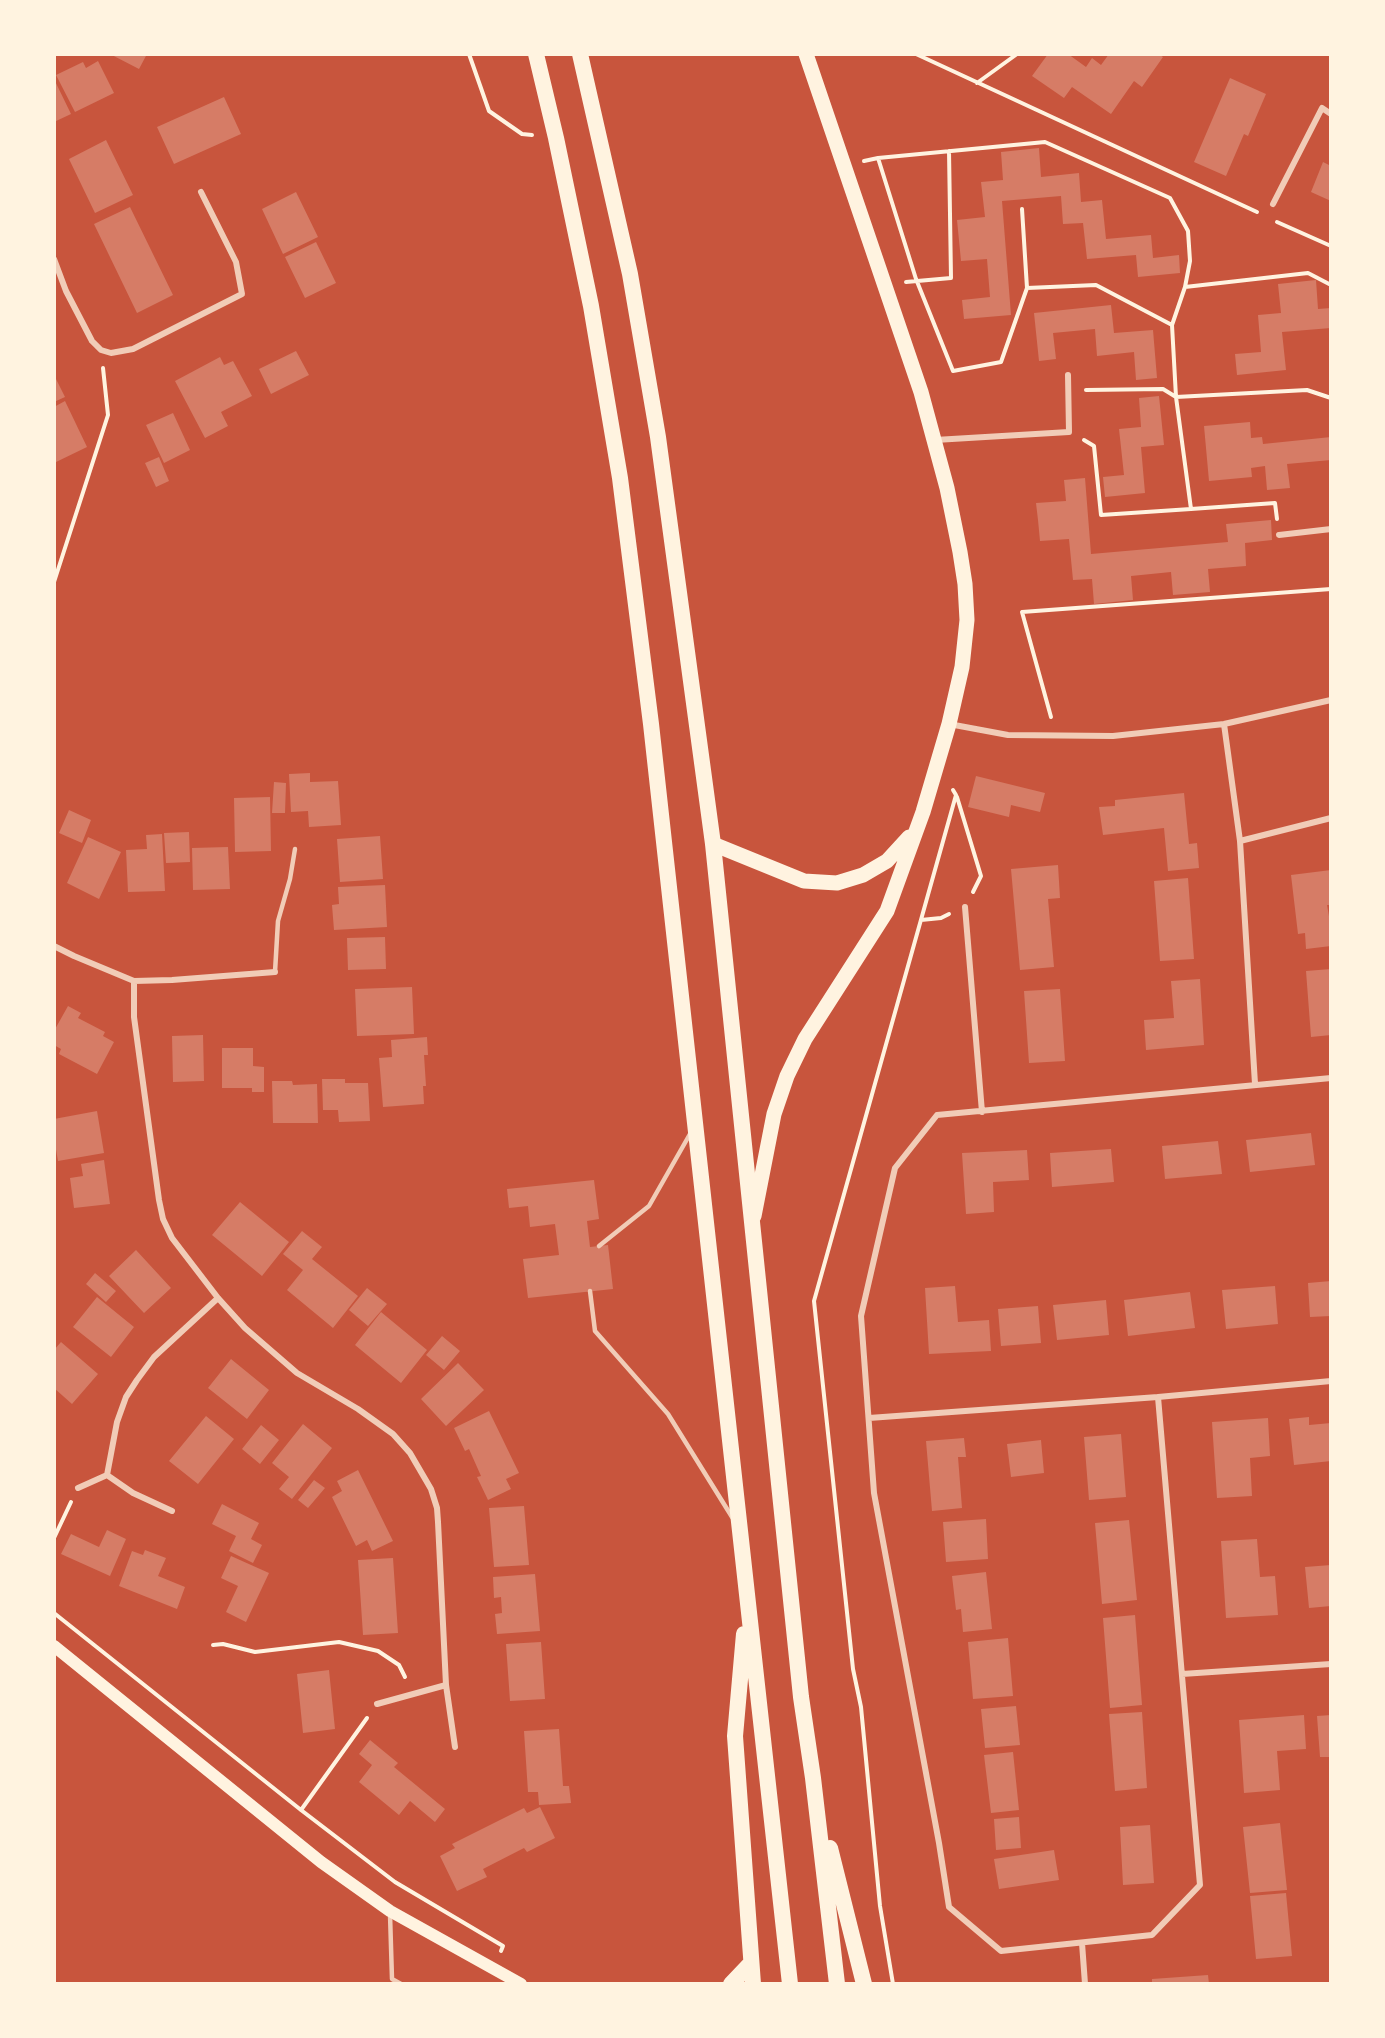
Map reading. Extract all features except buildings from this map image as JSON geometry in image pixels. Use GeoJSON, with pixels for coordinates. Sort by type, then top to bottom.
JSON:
{"type":"FeatureCollection","features":[{"type":"Feature","properties":{"kind":"highway"},"geometry":{"type":"LineString","coordinates":[[536,54],[591,306],[620,478],[651,724],[790,1984]]}},
{"type":"Feature","properties":{"kind":"highway"},"geometry":{"type":"LineString","coordinates":[[580,54],[630,274],[658,437],[713,844],[801,1697],[813,1778],[837,1984]]}},
{"type":"Feature","properties":{"kind":"highway"},"geometry":{"type":"LineString","coordinates":[[747,1598],[735,1736],[753,1984]]}},
{"type":"Feature","properties":{"kind":"highway"},"geometry":{"type":"LineString","coordinates":[[813,1778],[864,1984]]}},
{"type":"Feature","properties":{"kind":"highway"},"geometry":{"type":"LineString","coordinates":[[731,1984],[751,1963]]}},
{"type":"Feature","properties":{"kind":"main road"},"geometry":{"type":"LineString","coordinates":[[752,1224],[774,1114],[787,1076],[805,1039],[887,910],[923,812],[949,724],[962,667],[967,620],[960,552],[935,440],[886,286],[806,54]]}},
{"type":"Feature","properties":{"kind":"main road"},"geometry":{"type":"LineString","coordinates":[[713,844],[804,881],[837,883],[863,875],[887,861],[915,831]]}},
{"type":"Feature","properties":{"kind":"main road"},"geometry":{"type":"LineString","coordinates":[[54,1646],[312,1855],[390,1911],[521,1984]]}},
{"type":"Feature","properties":{"kind":"street"},"geometry":{"type":"LineString","coordinates":[[1273,204],[1323,108],[1331,114]]}},
{"type":"Feature","properties":{"kind":"street"},"geometry":{"type":"LineString","coordinates":[[54,259],[66,291],[92,341],[101,350],[111,353],[133,349],[242,294],[236,262],[201,192]]}},
{"type":"Feature","properties":{"kind":"street"},"geometry":{"type":"LineString","coordinates":[[935,440],[1069,432],[1068,375]]}},
{"type":"Feature","properties":{"kind":"street"},"geometry":{"type":"LineString","coordinates":[[1279,535],[1331,529]]}},
{"type":"Feature","properties":{"kind":"street"},"geometry":{"type":"LineString","coordinates":[[949,724],[1008,735],[1113,736],[1224,724],[1331,700]]}},
{"type":"Feature","properties":{"kind":"street"},"geometry":{"type":"LineString","coordinates":[[1224,724],[1240,841],[1255,1084]]}},
{"type":"Feature","properties":{"kind":"street"},"geometry":{"type":"LineString","coordinates":[[1240,841],[1331,818]]}},
{"type":"Feature","properties":{"kind":"street"},"geometry":{"type":"LineString","coordinates":[[965,907],[982,1112]]}},
{"type":"Feature","properties":{"kind":"street"},"geometry":{"type":"LineString","coordinates":[[54,946],[134,981],[274,972]]}},
{"type":"Feature","properties":{"kind":"street"},"geometry":{"type":"LineString","coordinates":[[134,981],[135,1017],[163,1219],[172,1238],[218,1298],[252,1334],[297,1373],[358,1408],[393,1434],[423,1472],[437,1508],[446,1685],[455,1747]]}},
{"type":"Feature","properties":{"kind":"street"},"geometry":{"type":"LineString","coordinates":[[1158,1397],[1200,1885],[1152,1935],[1001,1951],[949,1907],[874,1494],[861,1316],[895,1168],[937,1115],[1331,1078]]}},
{"type":"Feature","properties":{"kind":"street"},"geometry":{"type":"LineString","coordinates":[[107,1475],[117,1422],[132,1388],[154,1357],[218,1298]]}},
{"type":"Feature","properties":{"kind":"street"},"geometry":{"type":"LineString","coordinates":[[869,1418],[1158,1397],[1331,1381]]}},
{"type":"Feature","properties":{"kind":"street"},"geometry":{"type":"LineString","coordinates":[[78,1488],[107,1475]]}},
{"type":"Feature","properties":{"kind":"street"},"geometry":{"type":"LineString","coordinates":[[107,1475],[134,1493],[172,1510]]}},
{"type":"Feature","properties":{"kind":"street"},"geometry":{"type":"LineString","coordinates":[[1182,1674],[1331,1664]]}},
{"type":"Feature","properties":{"kind":"street"},"geometry":{"type":"LineString","coordinates":[[377,1704],[446,1685]]}},
{"type":"Feature","properties":{"kind":"street"},"geometry":{"type":"LineString","coordinates":[[1082,1943],[1085,1984]]}},
{"type":"Feature","properties":{"kind":"lane"},"geometry":{"type":"LineString","coordinates":[[274,972],[278,921],[290,879],[295,849]]}},
{"type":"Feature","properties":{"kind":"lane"},"geometry":{"type":"LineString","coordinates":[[599,1246],[649,1206],[695,1125]]}},
{"type":"Feature","properties":{"kind":"lane"},"geometry":{"type":"LineString","coordinates":[[590,1291],[595,1331],[668,1414],[739,1529]]}},
{"type":"Feature","properties":{"kind":"lane"},"geometry":{"type":"LineString","coordinates":[[390,1911],[392,1979],[401,1984]]}},
{"type":"Feature","properties":{"kind":"path"},"geometry":{"type":"LineString","coordinates":[[470,54],[489,111],[522,134],[556,138]]}},
{"type":"Feature","properties":{"kind":"path"},"geometry":{"type":"LineString","coordinates":[[916,54],[1266,216]]}},
{"type":"Feature","properties":{"kind":"path"},"geometry":{"type":"LineString","coordinates":[[977,82],[1017,54]]}},
{"type":"Feature","properties":{"kind":"path"},"geometry":{"type":"LineString","coordinates":[[1022,209],[1027,288],[1001,362],[953,370],[916,279],[878,158],[1045,142],[1170,198],[1188,231],[1190,261],[1185,287],[1172,325],[1176,397],[1191,509]]}},
{"type":"Feature","properties":{"kind":"path"},"geometry":{"type":"LineString","coordinates":[[886,286],[916,279],[951,278],[950,151]]}},
{"type":"Feature","properties":{"kind":"path"},"geometry":{"type":"LineString","coordinates":[[1276,221],[1331,246]]}},
{"type":"Feature","properties":{"kind":"path"},"geometry":{"type":"LineString","coordinates":[[1185,287],[1308,273],[1331,285]]}},
{"type":"Feature","properties":{"kind":"path"},"geometry":{"type":"LineString","coordinates":[[1027,288],[1096,285],[1172,325]]}},
{"type":"Feature","properties":{"kind":"path"},"geometry":{"type":"LineString","coordinates":[[54,582],[108,415],[101,350]]}},
{"type":"Feature","properties":{"kind":"path"},"geometry":{"type":"LineString","coordinates":[[1068,390],[1163,389],[1176,397],[1307,390],[1331,398]]}},
{"type":"Feature","properties":{"kind":"path"},"geometry":{"type":"LineString","coordinates":[[1069,432],[1094,446],[1101,515],[1275,503],[1279,535]]}},
{"type":"Feature","properties":{"kind":"path"},"geometry":{"type":"LineString","coordinates":[[1056,735],[1022,612],[1331,589]]}},
{"type":"Feature","properties":{"kind":"path"},"geometry":{"type":"LineString","coordinates":[[921,920],[941,918],[965,907],[981,876],[956,795]]}},
{"type":"Feature","properties":{"kind":"path"},"geometry":{"type":"LineString","coordinates":[[54,1538],[78,1488]]}},
{"type":"Feature","properties":{"kind":"path"},"geometry":{"type":"LineString","coordinates":[[54,1612],[301,1810],[395,1882],[503,1946],[492,1969]]}},
{"type":"Feature","properties":{"kind":"path"},"geometry":{"type":"LineString","coordinates":[[213,1645],[223,1644],[255,1652],[339,1642],[378,1651],[399,1665],[413,1693]]}},
{"type":"Feature","properties":{"kind":"path"},"geometry":{"type":"LineString","coordinates":[[301,1810],[377,1704]]}}]}
